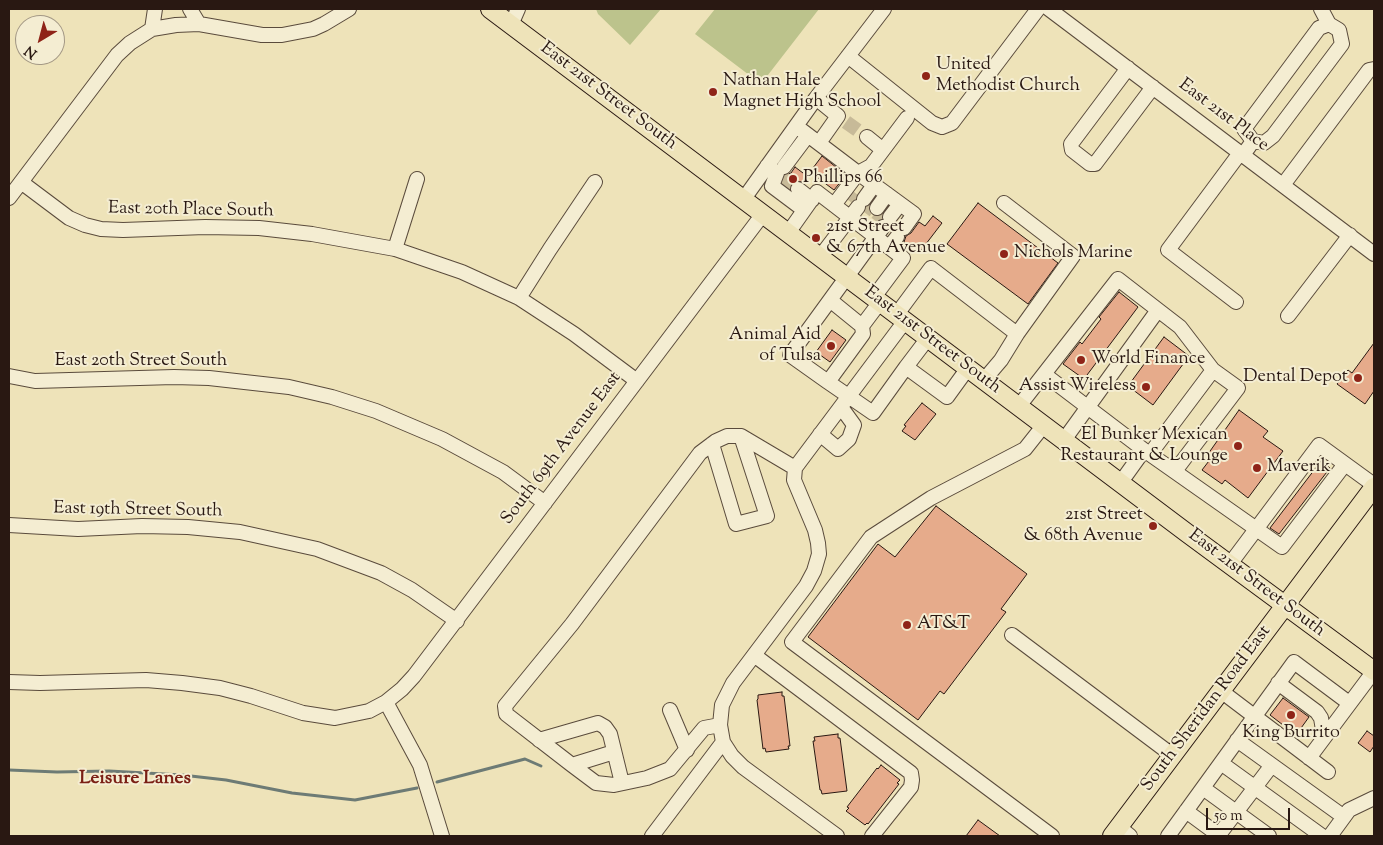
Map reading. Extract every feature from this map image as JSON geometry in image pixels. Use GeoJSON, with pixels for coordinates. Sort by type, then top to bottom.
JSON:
{"type":"FeatureCollection","features":[{"type":"Feature","properties":{"kind":"main road","name":"East 21st Street South"},"geometry":{"type":"LineString","coordinates":[[490,9],[514,17],[743,200],[1374,671]]}},
{"type":"Feature","properties":{"kind":"main road","name":"South Sheridan Road East"},"geometry":{"type":"LineString","coordinates":[[1120,833],[1172,755],[1374,486]]}},
{"type":"Feature","properties":{"kind":"street"},"geometry":{"type":"LineString","coordinates":[[152,30],[155,9]]}},
{"type":"Feature","properties":{"kind":"street"},"geometry":{"type":"LineString","coordinates":[[190,9],[199,24]]}},
{"type":"Feature","properties":{"kind":"street"},"geometry":{"type":"LineString","coordinates":[[9,198],[116,55],[130,42],[152,30],[176,25],[199,24],[262,34],[282,35],[313,29],[349,9]]}},
{"type":"Feature","properties":{"kind":"street"},"geometry":{"type":"LineString","coordinates":[[796,126],[914,214],[872,219],[772,186],[796,126],[884,9]]}},
{"type":"Feature","properties":{"kind":"street"},"geometry":{"type":"LineString","coordinates":[[848,56],[932,123],[942,128],[952,123],[1038,9]]}},
{"type":"Feature","properties":{"kind":"street","name":"East 21st Place"},"geometry":{"type":"LineString","coordinates":[[1049,9],[1374,254]]}},
{"type":"Feature","properties":{"kind":"street"},"geometry":{"type":"LineString","coordinates":[[1322,9],[1329,24],[1339,30],[1342,44],[1273,136],[1264,143],[1253,141],[1244,129],[1319,28],[1329,24]]}},
{"type":"Feature","properties":{"kind":"street"},"geometry":{"type":"LineString","coordinates":[[1128,68],[1070,148],[1090,164],[1095,164],[1152,87]]}},
{"type":"Feature","properties":{"kind":"street"},"geometry":{"type":"LineString","coordinates":[[1284,186],[1369,70],[1374,69]]}},
{"type":"Feature","properties":{"kind":"street"},"geometry":{"type":"LineString","coordinates":[[743,200],[814,139],[842,119],[816,98]]}},
{"type":"Feature","properties":{"kind":"street"},"geometry":{"type":"LineString","coordinates":[[884,192],[871,166],[907,118]]}},
{"type":"Feature","properties":{"kind":"street"},"geometry":{"type":"LineString","coordinates":[[867,137],[883,150]]}},
{"type":"Feature","properties":{"kind":"street"},"geometry":{"type":"LineString","coordinates":[[1236,302],[1168,250],[1253,141]]}},
{"type":"Feature","properties":{"kind":"street"},"geometry":{"type":"LineString","coordinates":[[395,249],[417,180]]}},
{"type":"Feature","properties":{"kind":"street","name":"East 20th Place South"},"geometry":{"type":"LineString","coordinates":[[21,182],[69,218],[85,225],[101,228],[123,230],[205,227],[259,228],[312,234],[395,249],[462,272],[519,298],[574,334],[637,381]]}},
{"type":"Feature","properties":{"kind":"street"},"geometry":{"type":"LineString","coordinates":[[519,298],[595,182]]}},
{"type":"Feature","properties":{"kind":"street"},"geometry":{"type":"LineString","coordinates":[[801,185],[811,200]]}},
{"type":"Feature","properties":{"kind":"street"},"geometry":{"type":"LineString","coordinates":[[820,434],[838,449],[849,439],[854,425],[845,401],[828,382],[790,354],[846,277],[884,192]]}},
{"type":"Feature","properties":{"kind":"street"},"geometry":{"type":"LineString","coordinates":[[820,257],[872,219],[884,192]]}},
{"type":"Feature","properties":{"kind":"street"},"geometry":{"type":"LineString","coordinates":[[872,219],[884,192]]}},
{"type":"Feature","properties":{"kind":"street"},"geometry":{"type":"LineString","coordinates":[[788,233],[811,200]]}},
{"type":"Feature","properties":{"kind":"street"},"geometry":{"type":"LineString","coordinates":[[984,380],[1073,256],[1004,203]]}},
{"type":"Feature","properties":{"kind":"street","name":"South 69th Avenue East"},"geometry":{"type":"LineString","coordinates":[[9,682],[146,680],[182,682],[220,688],[303,713],[335,718],[369,711],[386,702],[402,689],[457,621],[763,214]]}},
{"type":"Feature","properties":{"kind":"street"},"geometry":{"type":"LineString","coordinates":[[828,382],[863,334],[862,326],[903,258],[872,219]]}},
{"type":"Feature","properties":{"kind":"street"},"geometry":{"type":"LineString","coordinates":[[1288,316],[1350,235]]}},
{"type":"Feature","properties":{"kind":"street"},"geometry":{"type":"LineString","coordinates":[[837,836],[743,767],[732,756],[723,742],[720,725],[725,695],[806,586],[814,571],[819,554],[815,530],[794,480],[795,468],[845,401],[901,318],[931,268],[1016,334]]}},
{"type":"Feature","properties":{"kind":"street"},"geometry":{"type":"LineString","coordinates":[[1019,406],[1118,279],[1180,327],[1213,370],[1238,388],[1175,471]]}},
{"type":"Feature","properties":{"kind":"street"},"geometry":{"type":"LineString","coordinates":[[830,300],[862,326]]}},
{"type":"Feature","properties":{"kind":"street"},"geometry":{"type":"LineString","coordinates":[[1064,440],[1158,310]]}},
{"type":"Feature","properties":{"kind":"street"},"geometry":{"type":"LineString","coordinates":[[845,401],[873,413],[928,338]]}},
{"type":"Feature","properties":{"kind":"street"},"geometry":{"type":"LineString","coordinates":[[906,367],[947,397],[968,368]]}},
{"type":"Feature","properties":{"kind":"street"},"geometry":{"type":"LineString","coordinates":[[1121,482],[1213,370]]}},
{"type":"Feature","properties":{"kind":"street"},"geometry":{"type":"LineString","coordinates":[[1044,374],[1147,452],[1282,547],[1345,464]]}},
{"type":"Feature","properties":{"kind":"street","name":"East 20th Street South"},"geometry":{"type":"LineString","coordinates":[[9,376],[35,381],[174,377],[209,378],[289,387],[332,397],[409,424],[458,447],[503,472],[545,503]]}},
{"type":"Feature","properties":{"kind":"street"},"geometry":{"type":"LineString","coordinates":[[1044,425],[1025,449],[931,498],[871,537],[792,642],[1052,836]]}},
{"type":"Feature","properties":{"kind":"street"},"geometry":{"type":"LineString","coordinates":[[720,725],[704,728],[670,769],[648,778],[614,785],[596,783],[506,714],[505,706],[572,624],[700,453],[727,436],[741,436],[795,468]]}},
{"type":"Feature","properties":{"kind":"street"},"geometry":{"type":"LineString","coordinates":[[712,444],[736,524],[767,516],[741,436]]}},
{"type":"Feature","properties":{"kind":"street"},"geometry":{"type":"LineString","coordinates":[[1230,564],[1319,445],[1374,486]]}},
{"type":"Feature","properties":{"kind":"street","name":"East 19th Street South"},"geometry":{"type":"LineString","coordinates":[[9,525],[78,529],[142,526],[188,527],[249,534],[317,550],[381,573],[412,590],[457,621]]}},
{"type":"Feature","properties":{"kind":"street"},"geometry":{"type":"LineString","coordinates":[[1012,635],[1172,755]]}},
{"type":"Feature","properties":{"kind":"street"},"geometry":{"type":"LineString","coordinates":[[754,655],[911,773],[911,787],[872,836]]}},
{"type":"Feature","properties":{"kind":"street"},"geometry":{"type":"LineString","coordinates":[[1168,836],[1294,662],[1349,703]]}},
{"type":"Feature","properties":{"kind":"street"},"geometry":{"type":"LineString","coordinates":[[1309,758],[1374,671]]}},
{"type":"Feature","properties":{"kind":"street"},"geometry":{"type":"LineString","coordinates":[[1278,683],[1317,712],[1321,718],[1324,736]]}},
{"type":"Feature","properties":{"kind":"street"},"geometry":{"type":"LineString","coordinates":[[1221,691],[1328,772]]}},
{"type":"Feature","properties":{"kind":"street"},"geometry":{"type":"LineString","coordinates":[[386,702],[420,765],[442,836]]}},
{"type":"Feature","properties":{"kind":"street"},"geometry":{"type":"LineString","coordinates":[[670,710],[687,750]]}},
{"type":"Feature","properties":{"kind":"street"},"geometry":{"type":"LineString","coordinates":[[539,740],[598,723],[606,727],[610,734],[622,783]]}},
{"type":"Feature","properties":{"kind":"street"},"geometry":{"type":"LineString","coordinates":[[1237,740],[1344,818]]}},
{"type":"Feature","properties":{"kind":"street"},"geometry":{"type":"LineString","coordinates":[[652,836],[723,742]]}},
{"type":"Feature","properties":{"kind":"street"},"geometry":{"type":"LineString","coordinates":[[572,765],[614,752]]}},
{"type":"Feature","properties":{"kind":"street"},"geometry":{"type":"LineString","coordinates":[[1221,763],[1322,836]]}},
{"type":"Feature","properties":{"kind":"street"},"geometry":{"type":"LineString","coordinates":[[1186,811],[1219,836],[1272,765]]}},
{"type":"Feature","properties":{"kind":"street"},"geometry":{"type":"LineString","coordinates":[[1203,788],[1269,836]]}},
{"type":"Feature","properties":{"kind":"street"},"geometry":{"type":"LineString","coordinates":[[1330,836],[1349,810],[1374,798]]}},
{"type":"Feature","properties":{"kind":"green space"},"geometry":{"type":"Polygon","coordinates":[[[596,9],[661,9],[630,45],[598,14],[596,9]]]}},
{"type":"Feature","properties":{"kind":"green space"},"geometry":{"type":"Polygon","coordinates":[[[715,9],[819,9],[761,84],[695,34],[715,9]]]}},
{"type":"Feature","properties":{"kind":"building"},"geometry":{"type":"Polygon","coordinates":[[[822,156],[846,175],[834,190],[810,172],[822,156]]]}},
{"type":"Feature","properties":{"kind":"building"},"geometry":{"type":"Polygon","coordinates":[[[795,167],[807,176],[803,182],[794,181],[789,188],[783,183],[785,175],[791,173],[795,167]]]}},
{"type":"Feature","properties":{"kind":"building","name":"Nichols Marine"},"geometry":{"type":"Polygon","coordinates":[[[978,203],[1058,263],[1028,304],[947,244],[978,203]]]}},
{"type":"Feature","properties":{"kind":"building"},"geometry":{"type":"Polygon","coordinates":[[[933,216],[942,223],[919,253],[904,242],[906,236],[911,233],[919,222],[925,226],[933,216]]]}},
{"type":"Feature","properties":{"kind":"building"},"geometry":{"type":"Polygon","coordinates":[[[1119,292],[1138,307],[1084,379],[1063,364],[1080,342],[1082,344],[1101,319],[1099,317],[1119,292]]]}},
{"type":"Feature","properties":{"kind":"building","name":"Animal Aid of Tulsa"},"geometry":{"type":"Polygon","coordinates":[[[832,330],[846,340],[830,362],[816,352],[832,330]]]}},
{"type":"Feature","properties":{"kind":"building"},"geometry":{"type":"Polygon","coordinates":[[[1164,337],[1189,356],[1153,405],[1128,386],[1164,337]]]}},
{"type":"Feature","properties":{"kind":"building","name":"Dental Depot"},"geometry":{"type":"Polygon","coordinates":[[[1374,343],[1374,391],[1365,404],[1337,384],[1348,370],[1352,373],[1374,343]]]}},
{"type":"Feature","properties":{"kind":"building"},"geometry":{"type":"Polygon","coordinates":[[[922,403],[936,414],[915,440],[902,431],[906,426],[904,425],[922,403]]]}},
{"type":"Feature","properties":{"kind":"building"},"geometry":{"type":"Polygon","coordinates":[[[1239,410],[1268,431],[1263,437],[1283,451],[1248,498],[1225,480],[1222,484],[1202,470],[1212,457],[1208,454],[1239,410]]]}},
{"type":"Feature","properties":{"kind":"building","name":"Maverik"},"geometry":{"type":"Polygon","coordinates":[[[1321,461],[1330,468],[1279,534],[1270,528],[1321,461]]]}},
{"type":"Feature","properties":{"kind":"building","name":"AT&T"},"geometry":{"type":"Polygon","coordinates":[[[936,506],[1027,574],[1001,609],[1006,612],[944,694],[940,691],[918,720],[808,637],[878,544],[895,557],[936,506]]]}},
{"type":"Feature","properties":{"kind":"building"},"geometry":{"type":"Polygon","coordinates":[[[782,692],[790,746],[788,746],[789,749],[766,752],[765,748],[763,749],[758,695],[782,692]]]}},
{"type":"Feature","properties":{"kind":"building","name":"King Burrito"},"geometry":{"type":"Polygon","coordinates":[[[1283,698],[1309,717],[1296,735],[1270,715],[1283,698]]]}},
{"type":"Feature","properties":{"kind":"building"},"geometry":{"type":"Polygon","coordinates":[[[1367,731],[1374,736],[1374,746],[1370,752],[1358,743],[1367,731]]]}},
{"type":"Feature","properties":{"kind":"building"},"geometry":{"type":"Polygon","coordinates":[[[838,734],[847,791],[822,794],[813,741],[815,741],[814,737],[838,734]]]}},
{"type":"Feature","properties":{"kind":"building"},"geometry":{"type":"Polygon","coordinates":[[[881,765],[900,780],[897,783],[899,784],[868,824],[865,825],[846,811],[849,808],[847,807],[881,765]]]}},
{"type":"Feature","properties":{"kind":"building"},"geometry":{"type":"Polygon","coordinates":[[[978,820],[1000,836],[966,836],[978,820]]]}},
{"type":"Feature","properties":{"kind":"waterway"},"geometry":{"type":"LineString","coordinates":[[437,782],[525,759],[541,766]]}},
{"type":"Feature","properties":{"kind":"waterway"},"geometry":{"type":"LineString","coordinates":[[9,770],[57,772],[109,771],[182,775],[226,780],[292,793],[355,800],[417,788]]}},
{"type":"Feature","properties":{"kind":"tunnel"},"geometry":{"type":"LineString","coordinates":[[846,122],[867,137]]}},
{"type":"Feature","properties":{"kind":"tunnel"},"geometry":{"type":"LineString","coordinates":[[782,177],[798,189]]}},
{"type":"Feature","properties":{"kind":"tunnel"},"geometry":{"type":"LineString","coordinates":[[852,203],[858,195]]}},
{"type":"Feature","properties":{"kind":"tunnel"},"geometry":{"type":"LineString","coordinates":[[864,212],[870,204]]}},
{"type":"Feature","properties":{"kind":"tunnel"},"geometry":{"type":"LineString","coordinates":[[877,222],[884,213]]}},
{"type":"Feature","properties":{"kind":"tunnel"},"geometry":{"type":"LineString","coordinates":[[890,232],[897,222]]}},
{"type":"Feature","properties":{"kind":"place","name":"United Methodist Church"},"geometry":{"type":"Point","coordinates":[926,76]}},
{"type":"Feature","properties":{"kind":"place","name":"Nathan Hale Magnet High School"},"geometry":{"type":"Point","coordinates":[713,92]}},
{"type":"Feature","properties":{"kind":"place","name":"Phillips 66"},"geometry":{"type":"Point","coordinates":[793,179]}},
{"type":"Feature","properties":{"kind":"place","name":"21st Street & 67th Avenue"},"geometry":{"type":"Point","coordinates":[816,238]}},
{"type":"Feature","properties":{"kind":"place","name":"Nichols Marine"},"geometry":{"type":"Point","coordinates":[1004,254]}},
{"type":"Feature","properties":{"kind":"place","name":"Animal Aid of Tulsa"},"geometry":{"type":"Point","coordinates":[831,346]}},
{"type":"Feature","properties":{"kind":"place","name":"World Finance"},"geometry":{"type":"Point","coordinates":[1081,360]}},
{"type":"Feature","properties":{"kind":"place","name":"Dental Depot"},"geometry":{"type":"Point","coordinates":[1358,378]}},
{"type":"Feature","properties":{"kind":"place","name":"Assist Wireless"},"geometry":{"type":"Point","coordinates":[1146,387]}},
{"type":"Feature","properties":{"kind":"place","name":"El Bunker Mexican Restaurant & Lounge"},"geometry":{"type":"Point","coordinates":[1238,446]}},
{"type":"Feature","properties":{"kind":"place","name":"Maverik"},"geometry":{"type":"Point","coordinates":[1257,468]}},
{"type":"Feature","properties":{"kind":"place","name":"21st Street & 68th Avenue"},"geometry":{"type":"Point","coordinates":[1153,526]}},
{"type":"Feature","properties":{"kind":"place","name":"AT&T"},"geometry":{"type":"Point","coordinates":[907,625]}},
{"type":"Feature","properties":{"kind":"place","name":"King Burrito"},"geometry":{"type":"Point","coordinates":[1291,715]}},
{"type":"Feature","properties":{"kind":"district","name":"Leisure Lanes"},"geometry":{"type":"Point","coordinates":[135,780]}}]}
